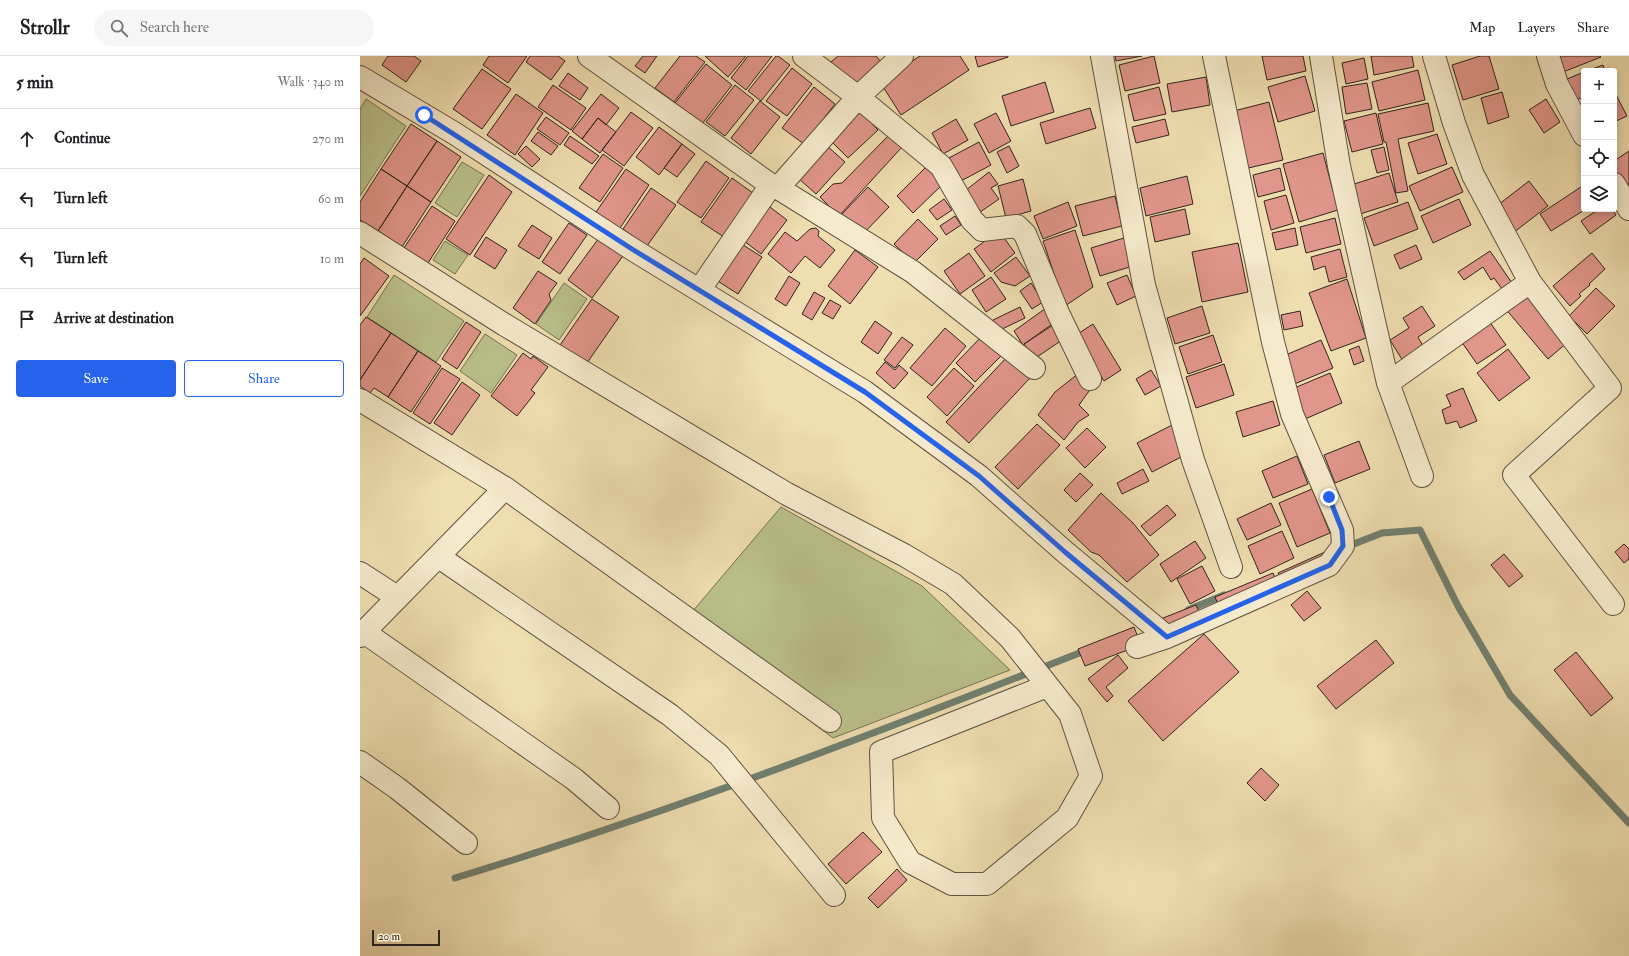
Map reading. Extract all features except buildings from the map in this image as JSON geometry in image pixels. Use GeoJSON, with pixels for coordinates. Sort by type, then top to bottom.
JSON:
{"type":"FeatureCollection","features":[{"type":"Feature","properties":{"kind":"street"},"geometry":{"type":"LineString","coordinates":[[589,56],[774,186],[913,272],[1034,368]]}},
{"type":"Feature","properties":{"kind":"street"},"geometry":{"type":"LineString","coordinates":[[804,56],[858,97],[941,166],[972,220],[982,230],[1017,226],[1025,234],[1058,313],[1090,379]]}},
{"type":"Feature","properties":{"kind":"street"},"geometry":{"type":"LineString","coordinates":[[700,289],[774,186],[858,97],[902,56]]}},
{"type":"Feature","properties":{"kind":"street"},"geometry":{"type":"LineString","coordinates":[[1102,56],[1144,285],[1193,460],[1231,567]]}},
{"type":"Feature","properties":{"kind":"street"},"geometry":{"type":"LineString","coordinates":[[1138,647],[1167,637],[1330,565],[1343,546],[1342,530],[1292,414],[1273,342],[1214,56]]}},
{"type":"Feature","properties":{"kind":"street"},"geometry":{"type":"LineString","coordinates":[[1321,56],[1339,166],[1388,383],[1422,476]]}},
{"type":"Feature","properties":{"kind":"street"},"geometry":{"type":"LineString","coordinates":[[1434,56],[1454,123],[1473,175],[1530,282],[1610,388],[1514,475],[1614,604]]}},
{"type":"Feature","properties":{"kind":"street"},"geometry":{"type":"LineString","coordinates":[[1548,56],[1557,84],[1581,129]]}},
{"type":"Feature","properties":{"kind":"street"},"geometry":{"type":"LineString","coordinates":[[360,77],[454,133],[632,249],[700,289],[865,392],[973,471],[1065,552],[1167,637]]}},
{"type":"Feature","properties":{"kind":"street"},"geometry":{"type":"LineString","coordinates":[[1617,189],[1629,209]]}},
{"type":"Feature","properties":{"kind":"street"},"geometry":{"type":"LineString","coordinates":[[360,233],[505,325],[787,494],[904,555],[953,584],[1010,638],[1070,714],[1091,776],[1067,818],[987,884],[952,884],[910,862],[883,818],[881,752],[1047,686]]}},
{"type":"Feature","properties":{"kind":"street"},"geometry":{"type":"LineString","coordinates":[[1388,383],[1530,282]]}},
{"type":"Feature","properties":{"kind":"street"},"geometry":{"type":"LineString","coordinates":[[360,400],[505,488],[830,721]]}},
{"type":"Feature","properties":{"kind":"street"},"geometry":{"type":"LineString","coordinates":[[505,488],[362,634],[574,779],[608,808]]}},
{"type":"Feature","properties":{"kind":"street"},"geometry":{"type":"LineString","coordinates":[[439,557],[670,715],[719,755],[834,895]]}},
{"type":"Feature","properties":{"kind":"street"},"geometry":{"type":"LineString","coordinates":[[360,573],[398,597]]}},
{"type":"Feature","properties":{"kind":"street"},"geometry":{"type":"LineString","coordinates":[[360,762],[397,788],[466,843]]}},
{"type":"Feature","properties":{"kind":"green space"},"geometry":{"type":"Polygon","coordinates":[[[366,99],[406,126],[360,196],[360,109],[366,99]]]}},
{"type":"Feature","properties":{"kind":"green space"},"geometry":{"type":"Polygon","coordinates":[[[462,162],[484,175],[457,217],[435,203],[462,162]]]}},
{"type":"Feature","properties":{"kind":"green space"},"geometry":{"type":"Polygon","coordinates":[[[445,241],[468,255],[455,274],[433,260],[445,241]]]}},
{"type":"Feature","properties":{"kind":"green space"},"geometry":{"type":"Polygon","coordinates":[[[394,275],[464,321],[436,362],[367,317],[394,275]]]}},
{"type":"Feature","properties":{"kind":"green space"},"geometry":{"type":"Polygon","coordinates":[[[564,283],[587,299],[559,340],[536,324],[564,283]]]}},
{"type":"Feature","properties":{"kind":"green space"},"geometry":{"type":"Polygon","coordinates":[[[485,334],[517,355],[491,393],[460,371],[485,334]]]}},
{"type":"Feature","properties":{"kind":"green space"},"geometry":{"type":"Polygon","coordinates":[[[781,507],[922,586],[1010,670],[833,738],[681,625],[781,507]]]}},
{"type":"Feature","properties":{"kind":"waterway"},"geometry":{"type":"LineString","coordinates":[[1346,547],[1382,533],[1420,530],[1458,606],[1510,695],[1629,823]]}},
{"type":"Feature","properties":{"kind":"waterway"},"geometry":{"type":"LineString","coordinates":[[1188,610],[1224,595]]}},
{"type":"Feature","properties":{"kind":"waterway"},"geometry":{"type":"LineString","coordinates":[[455,878],[535,853],[694,799],[852,741],[1087,650]]}},
{"type":"Feature","properties":{"kind":"route"},"geometry":{"type":"LineString","coordinates":[[424,115],[632,249],[700,289],[865,392],[979,476],[1065,552],[1167,637],[1330,565],[1343,546],[1342,530],[1329,497]]}}]}
